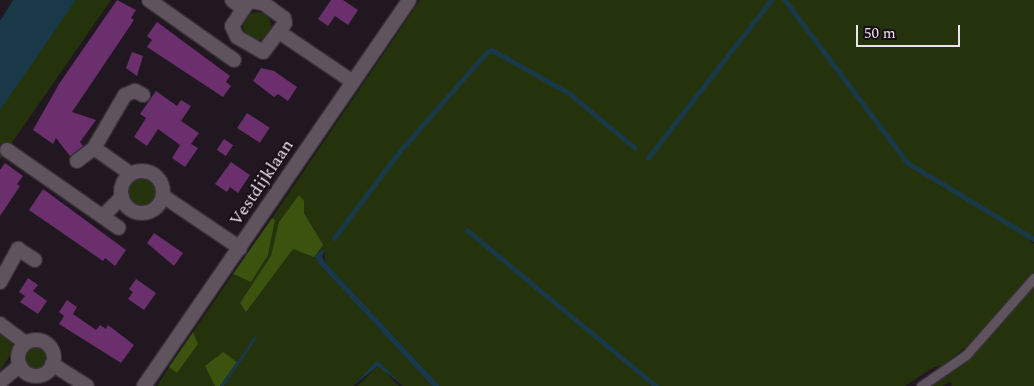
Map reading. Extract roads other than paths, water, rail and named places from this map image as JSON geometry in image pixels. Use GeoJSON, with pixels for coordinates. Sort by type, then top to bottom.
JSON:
{"type":"FeatureCollection","features":[{"type":"Feature","properties":{"kind":"street"},"geometry":{"type":"LineString","coordinates":[[149,0],[234,60]]}},
{"type":"Feature","properties":{"kind":"street","name":"Vestdijklaan"},"geometry":{"type":"LineString","coordinates":[[144,386],[409,0]]}},
{"type":"Feature","properties":{"kind":"street"},"geometry":{"type":"LineString","coordinates":[[249,1],[263,3],[284,18],[285,23],[279,32],[263,52],[234,34],[232,26],[238,4],[249,1]]}},
{"type":"Feature","properties":{"kind":"street"},"geometry":{"type":"LineString","coordinates":[[279,32],[353,82]]}},
{"type":"Feature","properties":{"kind":"street"},"geometry":{"type":"LineString","coordinates":[[220,50],[234,34]]}},
{"type":"Feature","properties":{"kind":"street"},"geometry":{"type":"LineString","coordinates":[[78,161],[94,148],[125,95],[135,91],[143,95]]}},
{"type":"Feature","properties":{"kind":"street"},"geometry":{"type":"LineString","coordinates":[[94,148],[131,174]]}},
{"type":"Feature","properties":{"kind":"street"},"geometry":{"type":"LineString","coordinates":[[7,150],[119,228]]}},
{"type":"Feature","properties":{"kind":"street"},"geometry":{"type":"LineString","coordinates":[[139,171],[155,175],[163,188],[163,196],[154,210],[138,213],[131,210],[122,197],[123,184],[131,174],[139,171]]}},
{"type":"Feature","properties":{"kind":"street"},"geometry":{"type":"LineString","coordinates":[[163,196],[240,248]]}},
{"type":"Feature","properties":{"kind":"street"},"geometry":{"type":"LineString","coordinates":[[103,216],[122,197]]}},
{"type":"Feature","properties":{"kind":"street"},"geometry":{"type":"LineString","coordinates":[[0,282],[18,249],[35,260]]}},
{"type":"Feature","properties":{"kind":"street"},"geometry":{"type":"LineString","coordinates":[[0,324],[25,343]]}},
{"type":"Feature","properties":{"kind":"street"},"geometry":{"type":"LineString","coordinates":[[32,340],[47,343],[54,357],[52,364],[36,375],[24,371],[20,366],[18,354],[25,343],[32,340]]}},
{"type":"Feature","properties":{"kind":"street"},"geometry":{"type":"LineString","coordinates":[[52,364],[87,386]]}},
{"type":"Feature","properties":{"kind":"street"},"geometry":{"type":"LineString","coordinates":[[0,382],[20,366]]}},
{"type":"Feature","properties":{"kind":"lane"},"geometry":{"type":"LineString","coordinates":[[921,386],[966,354],[1034,278]]}},
{"type":"Feature","properties":{"kind":"water"},"geometry":{"type":"Polygon","coordinates":[[[13,0],[76,0],[0,110],[0,21],[13,0]]]}},
{"type":"Feature","properties":{"kind":"water"},"geometry":{"type":"Polygon","coordinates":[[[326,248],[322,257],[325,262],[440,386],[432,386],[318,263],[315,255],[326,248]]]}},
{"type":"Feature","properties":{"kind":"water"},"geometry":{"type":"Polygon","coordinates":[[[255,336],[257,338],[224,386],[220,386],[255,336]]]}},
{"type":"Feature","properties":{"kind":"water"},"geometry":{"type":"Polygon","coordinates":[[[376,361],[381,363],[403,386],[378,366],[353,386],[376,361]]]}},
{"type":"Feature","properties":{"kind":"waterway"},"geometry":{"type":"LineString","coordinates":[[648,158],[771,0]]}},
{"type":"Feature","properties":{"kind":"waterway"},"geometry":{"type":"LineString","coordinates":[[785,0],[908,163],[1034,239]]}},
{"type":"Feature","properties":{"kind":"waterway"},"geometry":{"type":"LineString","coordinates":[[334,238],[399,152],[487,52],[492,50],[569,93],[634,147]]}},
{"type":"Feature","properties":{"kind":"waterway"},"geometry":{"type":"LineString","coordinates":[[467,230],[656,386]]}}]}
